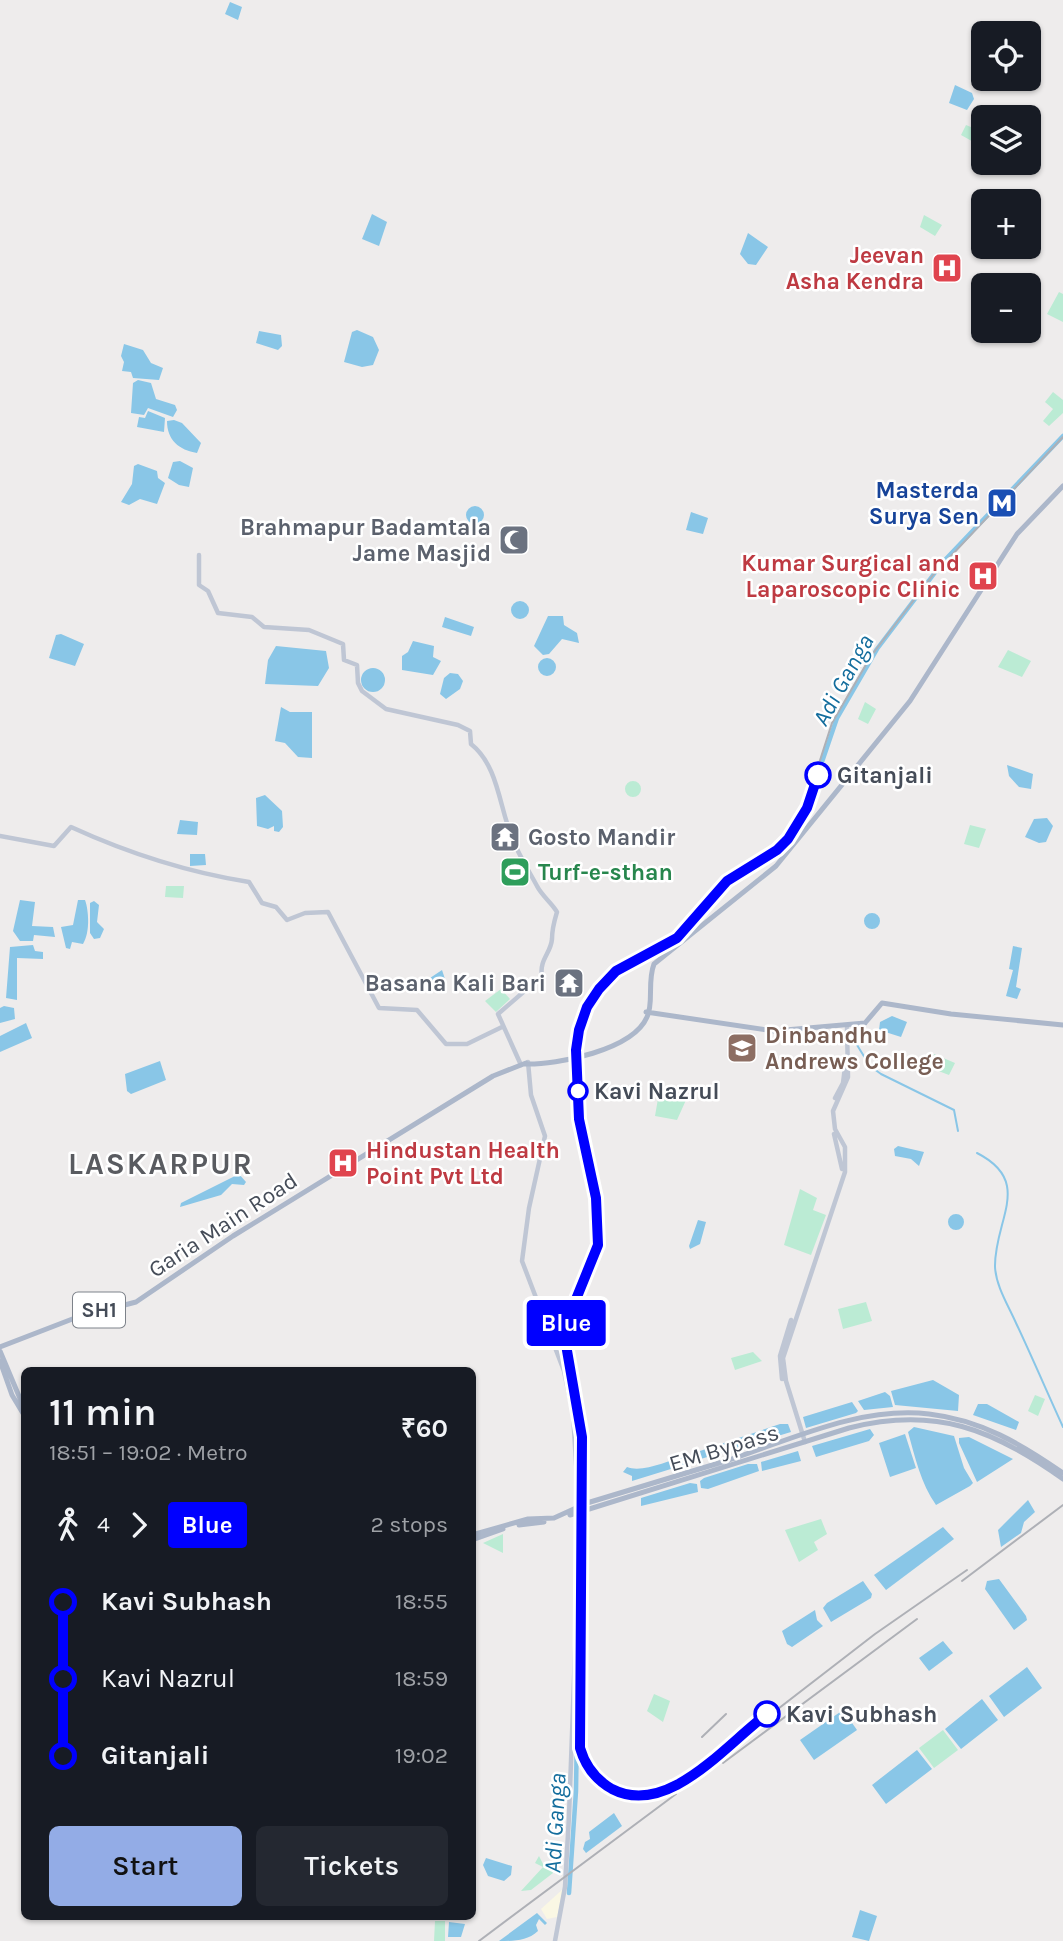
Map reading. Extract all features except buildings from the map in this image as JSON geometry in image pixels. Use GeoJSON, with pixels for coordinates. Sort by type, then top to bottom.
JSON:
{"type":"FeatureCollection","features":[{"type":"Feature","properties":{"kind":"main road"},"geometry":{"type":"LineString","coordinates":[[1063,486],[1018,533],[910,701],[770,873],[654,964],[647,1012],[774,1031],[865,1023],[884,1005],[1063,1026]]}},
{"type":"Feature","properties":{"kind":"main road"},"geometry":{"type":"LineString","coordinates":[[199,555],[199,585],[208,591],[217,612],[251,617],[263,627],[309,630],[338,640],[343,644],[344,660],[357,665],[358,683],[362,691],[386,709],[449,722],[469,730],[471,744],[484,754],[491,770],[517,850],[537,886],[557,909],[551,928],[552,937],[541,970],[542,976],[498,1015],[502,1027],[526,1064],[531,1095],[545,1136],[528,1208],[522,1261],[558,1350],[569,1392],[581,1508],[565,1875],[555,1941]]}},
{"type":"Feature","properties":{"kind":"main road"},"geometry":{"type":"LineString","coordinates":[[0,836],[54,846],[72,827],[99,841],[169,865],[212,877],[248,881],[262,903],[276,907],[287,920],[305,913],[328,912],[379,1008],[417,1010],[446,1044],[467,1044],[502,1027]]}},
{"type":"Feature","properties":{"kind":"main road","name":"Garia Main Road"},"geometry":{"type":"LineString","coordinates":[[0,1351],[75,1318],[136,1302],[240,1232],[495,1074],[526,1064],[614,1045],[637,1028],[647,1012]]}},
{"type":"Feature","properties":{"kind":"main road"},"geometry":{"type":"LineString","coordinates":[[802,1439],[779,1360],[831,1212],[842,1172],[831,1116],[832,1105],[844,1080],[846,1026]]}},
{"type":"Feature","properties":{"kind":"main road"},"geometry":{"type":"LineString","coordinates":[[0,1351],[21,1407]]}},
{"type":"Feature","properties":{"kind":"main road"},"geometry":{"type":"LineString","coordinates":[[0,1361],[12,1395],[21,1408]]}},
{"type":"Feature","properties":{"kind":"main road"},"geometry":{"type":"LineString","coordinates":[[0,1369],[13,1403],[21,1410]]}},
{"type":"Feature","properties":{"kind":"main road"},"geometry":{"type":"LineString","coordinates":[[476,1536],[528,1519],[548,1520],[868,1417],[900,1413],[940,1416],[989,1432],[1063,1473]]}},
{"type":"Feature","properties":{"kind":"main road"},"geometry":{"type":"LineString","coordinates":[[999,1436],[1063,1479]]}},
{"type":"Feature","properties":{"kind":"shaded area"},"geometry":{"type":"Polygon","coordinates":[[[563,1889],[557,1917],[547,1919],[541,1909],[563,1889]]]}},
{"type":"Feature","properties":{"kind":"green space"},"geometry":{"type":"Polygon","coordinates":[[[966,125],[971,127],[971,141],[961,135],[966,125]]]}},
{"type":"Feature","properties":{"kind":"green space"},"geometry":{"type":"Polygon","coordinates":[[[924,215],[942,225],[935,236],[920,227],[924,215]]]}},
{"type":"Feature","properties":{"kind":"green space"},"geometry":{"type":"Polygon","coordinates":[[[1059,292],[1063,294],[1063,322],[1047,314],[1059,292]]]}},
{"type":"Feature","properties":{"kind":"green space"},"geometry":{"type":"Polygon","coordinates":[[[1053,392],[1063,400],[1063,413],[1049,426],[1043,421],[1053,409],[1045,402],[1053,392]]]}},
{"type":"Feature","properties":{"kind":"green space"},"geometry":{"type":"Polygon","coordinates":[[[1008,650],[1031,661],[1022,677],[998,667],[1008,650]]]}},
{"type":"Feature","properties":{"kind":"green space"},"geometry":{"type":"Polygon","coordinates":[[[865,702],[876,709],[868,724],[858,719],[865,702]]]}},
{"type":"Feature","properties":{"kind":"green space"},"geometry":{"type":"Polygon","coordinates":[[[633,781],[641,789],[633,797],[625,789],[633,781]]]}},
{"type":"Feature","properties":{"kind":"green space"},"geometry":{"type":"Polygon","coordinates":[[[970,825],[986,829],[979,848],[964,844],[970,825]]]}},
{"type":"Feature","properties":{"kind":"green space"},"geometry":{"type":"Polygon","coordinates":[[[166,886],[184,886],[183,898],[165,897],[166,886]]]}},
{"type":"Feature","properties":{"kind":"green space"},"geometry":{"type":"Polygon","coordinates":[[[501,989],[510,999],[496,1012],[485,1001],[501,989]]]}},
{"type":"Feature","properties":{"kind":"green space"},"geometry":{"type":"Polygon","coordinates":[[[934,1054],[955,1063],[949,1075],[928,1067],[934,1054]]]}},
{"type":"Feature","properties":{"kind":"green space"},"geometry":{"type":"Polygon","coordinates":[[[659,1093],[686,1100],[677,1120],[655,1116],[659,1093]]]}},
{"type":"Feature","properties":{"kind":"green space"},"geometry":{"type":"Polygon","coordinates":[[[800,1189],[817,1198],[813,1210],[826,1215],[811,1255],[784,1245],[800,1189]]]}},
{"type":"Feature","properties":{"kind":"green space"},"geometry":{"type":"Polygon","coordinates":[[[866,1302],[872,1321],[843,1329],[838,1309],[866,1302]]]}},
{"type":"Feature","properties":{"kind":"green space"},"geometry":{"type":"Polygon","coordinates":[[[753,1352],[762,1361],[735,1370],[731,1358],[753,1352]]]}},
{"type":"Feature","properties":{"kind":"green space"},"geometry":{"type":"Polygon","coordinates":[[[1035,1395],[1045,1399],[1038,1416],[1028,1411],[1035,1395]]]}},
{"type":"Feature","properties":{"kind":"green space"},"geometry":{"type":"Polygon","coordinates":[[[821,1519],[827,1534],[814,1542],[818,1550],[799,1562],[785,1530],[821,1519]]]}},
{"type":"Feature","properties":{"kind":"green space"},"geometry":{"type":"Polygon","coordinates":[[[503,1534],[503,1553],[483,1543],[503,1534]]]}},
{"type":"Feature","properties":{"kind":"green space"},"geometry":{"type":"Polygon","coordinates":[[[654,1694],[670,1701],[663,1722],[647,1711],[654,1694]]]}},
{"type":"Feature","properties":{"kind":"green space"},"geometry":{"type":"Polygon","coordinates":[[[943,1730],[958,1750],[934,1768],[919,1748],[943,1730]]]}},
{"type":"Feature","properties":{"kind":"green space"},"geometry":{"type":"Polygon","coordinates":[[[539,1856],[543,1864],[548,1862],[553,1873],[531,1890],[521,1891],[543,1867],[535,1863],[539,1856]]]}},
{"type":"Feature","properties":{"kind":"green space"},"geometry":{"type":"Polygon","coordinates":[[[435,1921],[445,1921],[445,1941],[434,1941],[435,1921]]]}},
{"type":"Feature","properties":{"kind":"water"},"geometry":{"type":"Polygon","coordinates":[[[230,2],[242,7],[238,20],[225,14],[230,2]]]}},
{"type":"Feature","properties":{"kind":"water"},"geometry":{"type":"Polygon","coordinates":[[[955,85],[972,93],[974,99],[967,110],[949,103],[955,85]]]}},
{"type":"Feature","properties":{"kind":"water"},"geometry":{"type":"Polygon","coordinates":[[[372,214],[387,222],[379,246],[362,239],[372,214]]]}},
{"type":"Feature","properties":{"kind":"water"},"geometry":{"type":"Polygon","coordinates":[[[748,233],[768,247],[756,265],[748,264],[740,254],[748,233]]]}},
{"type":"Feature","properties":{"kind":"water"},"geometry":{"type":"Polygon","coordinates":[[[357,330],[373,337],[379,350],[373,365],[362,367],[344,362],[352,332],[357,330]]]}},
{"type":"Feature","properties":{"kind":"water"},"geometry":{"type":"Polygon","coordinates":[[[259,331],[281,335],[282,346],[278,350],[256,343],[259,331]]]}},
{"type":"Feature","properties":{"kind":"water"},"geometry":{"type":"Polygon","coordinates":[[[124,344],[143,350],[151,363],[163,368],[159,380],[133,378],[131,372],[122,371],[124,362],[121,356],[124,344]]]}},
{"type":"Feature","properties":{"kind":"water"},"geometry":{"type":"Polygon","coordinates":[[[138,380],[151,383],[156,399],[175,405],[177,410],[173,417],[148,408],[144,415],[131,413],[133,383],[138,380]]]}},
{"type":"Feature","properties":{"kind":"water"},"geometry":{"type":"Polygon","coordinates":[[[148,411],[165,418],[164,432],[137,427],[139,417],[145,418],[148,411]]]}},
{"type":"Feature","properties":{"kind":"water"},"geometry":{"type":"Polygon","coordinates":[[[167,421],[182,423],[201,443],[197,453],[180,447],[172,439],[167,421]]]}},
{"type":"Feature","properties":{"kind":"water"},"geometry":{"type":"Polygon","coordinates":[[[180,461],[193,468],[189,487],[179,485],[168,478],[173,462],[180,461]]]}},
{"type":"Feature","properties":{"kind":"water"},"geometry":{"type":"Polygon","coordinates":[[[138,464],[157,471],[158,478],[165,483],[157,504],[140,499],[129,505],[121,502],[132,484],[134,466],[138,464]]]}},
{"type":"Feature","properties":{"kind":"water"},"geometry":{"type":"Polygon","coordinates":[[[471,506],[479,506],[484,515],[482,522],[471,524],[466,519],[466,511],[471,506]]]}},
{"type":"Feature","properties":{"kind":"water"},"geometry":{"type":"Polygon","coordinates":[[[691,512],[708,518],[703,534],[686,530],[691,512]]]}},
{"type":"Feature","properties":{"kind":"water"},"geometry":{"type":"Polygon","coordinates":[[[520,601],[526,604],[529,610],[526,616],[520,619],[514,616],[511,610],[514,604],[520,601]]]}},
{"type":"Feature","properties":{"kind":"water"},"geometry":{"type":"Polygon","coordinates":[[[548,616],[563,616],[564,625],[577,633],[579,643],[562,639],[549,654],[543,655],[534,646],[548,616]]]}},
{"type":"Feature","properties":{"kind":"water"},"geometry":{"type":"Polygon","coordinates":[[[445,617],[474,627],[471,636],[442,627],[445,617]]]}},
{"type":"Feature","properties":{"kind":"water"},"geometry":{"type":"Polygon","coordinates":[[[61,634],[84,644],[75,666],[49,658],[56,635],[61,634]]]}},
{"type":"Feature","properties":{"kind":"water"},"geometry":{"type":"Polygon","coordinates":[[[413,641],[434,646],[433,657],[441,661],[433,675],[402,670],[402,656],[408,652],[413,641]]]}},
{"type":"Feature","properties":{"kind":"water"},"geometry":{"type":"Polygon","coordinates":[[[276,646],[326,651],[329,668],[318,686],[265,684],[268,660],[276,646]]]}},
{"type":"Feature","properties":{"kind":"water"},"geometry":{"type":"Polygon","coordinates":[[[543,658],[551,658],[556,667],[554,674],[543,676],[538,671],[538,663],[543,658]]]}},
{"type":"Feature","properties":{"kind":"water"},"geometry":{"type":"Polygon","coordinates":[[[373,668],[382,671],[385,680],[382,689],[373,692],[364,689],[361,680],[364,671],[373,668]]]}},
{"type":"Feature","properties":{"kind":"water"},"geometry":{"type":"Polygon","coordinates":[[[450,673],[458,674],[463,681],[460,689],[446,699],[440,694],[444,678],[450,673]]]}},
{"type":"Feature","properties":{"kind":"water"},"geometry":{"type":"Polygon","coordinates":[[[281,707],[290,712],[312,712],[312,758],[298,757],[285,743],[275,741],[281,707]]]}},
{"type":"Feature","properties":{"kind":"water"},"geometry":{"type":"Polygon","coordinates":[[[1007,765],[1033,774],[1031,789],[1019,787],[1009,776],[1007,765]]]}},
{"type":"Feature","properties":{"kind":"water"},"geometry":{"type":"Polygon","coordinates":[[[265,795],[282,811],[283,827],[279,832],[274,831],[274,826],[268,829],[257,826],[256,798],[265,795]]]}},
{"type":"Feature","properties":{"kind":"water"},"geometry":{"type":"Polygon","coordinates":[[[1047,818],[1053,826],[1046,842],[1039,843],[1025,837],[1034,819],[1047,818]]]}},
{"type":"Feature","properties":{"kind":"water"},"geometry":{"type":"Polygon","coordinates":[[[180,820],[198,822],[197,835],[177,834],[180,820]]]}},
{"type":"Feature","properties":{"kind":"water"},"geometry":{"type":"Polygon","coordinates":[[[190,854],[205,854],[206,865],[190,866],[190,854]]]}},
{"type":"Feature","properties":{"kind":"water"},"geometry":{"type":"Polygon","coordinates":[[[20,900],[35,902],[32,926],[53,927],[55,937],[34,935],[33,941],[20,941],[13,931],[20,900]]]}},
{"type":"Feature","properties":{"kind":"water"},"geometry":{"type":"Polygon","coordinates":[[[78,900],[85,900],[87,934],[83,944],[72,942],[70,949],[66,948],[61,927],[73,925],[78,900]]]}},
{"type":"Feature","properties":{"kind":"water"},"geometry":{"type":"Polygon","coordinates":[[[94,901],[99,905],[97,922],[104,929],[100,938],[94,939],[90,933],[90,903],[94,901]]]}},
{"type":"Feature","properties":{"kind":"water"},"geometry":{"type":"Polygon","coordinates":[[[869,913],[875,913],[880,921],[878,927],[869,929],[864,924],[864,918],[869,913]]]}},
{"type":"Feature","properties":{"kind":"water"},"geometry":{"type":"Polygon","coordinates":[[[33,945],[35,951],[43,952],[43,959],[17,958],[17,1000],[6,998],[10,947],[33,945]]]}},
{"type":"Feature","properties":{"kind":"water"},"geometry":{"type":"Polygon","coordinates":[[[1013,946],[1022,948],[1016,987],[1021,989],[1017,999],[1006,996],[1013,970],[1009,969],[1013,946]]]}},
{"type":"Feature","properties":{"kind":"water"},"geometry":{"type":"Polygon","coordinates":[[[442,970],[446,982],[436,990],[427,980],[442,970]]]}},
{"type":"Feature","properties":{"kind":"water"},"geometry":{"type":"Polygon","coordinates":[[[0,1008],[14,1008],[15,1019],[0,1023],[0,1008]]]}},
{"type":"Feature","properties":{"kind":"water"},"geometry":{"type":"Polygon","coordinates":[[[892,1016],[907,1022],[901,1037],[879,1030],[880,1022],[892,1016]]]}},
{"type":"Feature","properties":{"kind":"water"},"geometry":{"type":"Polygon","coordinates":[[[26,1023],[32,1038],[0,1052],[0,1036],[26,1023]]]}},
{"type":"Feature","properties":{"kind":"water"},"geometry":{"type":"Polygon","coordinates":[[[160,1061],[166,1080],[131,1094],[127,1091],[125,1074],[160,1061]]]}},
{"type":"Feature","properties":{"kind":"water"},"geometry":{"type":"Polygon","coordinates":[[[898,1146],[924,1152],[919,1166],[911,1159],[895,1156],[894,1149],[898,1146]]]}},
{"type":"Feature","properties":{"kind":"water"},"geometry":{"type":"Polygon","coordinates":[[[239,1174],[246,1182],[244,1185],[232,1184],[221,1195],[180,1207],[181,1203],[239,1174]]]}},
{"type":"Feature","properties":{"kind":"water"},"geometry":{"type":"Polygon","coordinates":[[[953,1214],[959,1214],[964,1222],[962,1228],[953,1230],[948,1225],[948,1219],[953,1214]]]}},
{"type":"Feature","properties":{"kind":"water"},"geometry":{"type":"Polygon","coordinates":[[[698,1220],[706,1222],[700,1244],[690,1249],[689,1246],[698,1220]]]}},
{"type":"Feature","properties":{"kind":"water"},"geometry":{"type":"Polygon","coordinates":[[[933,1380],[959,1395],[958,1411],[895,1405],[891,1391],[933,1380]]]}},
{"type":"Feature","properties":{"kind":"water"},"geometry":{"type":"Polygon","coordinates":[[[885,1392],[890,1396],[893,1407],[864,1410],[858,1401],[885,1392]]]}},
{"type":"Feature","properties":{"kind":"water"},"geometry":{"type":"Polygon","coordinates":[[[852,1402],[858,1411],[856,1413],[806,1428],[803,1417],[852,1402]]]}},
{"type":"Feature","properties":{"kind":"water"},"geometry":{"type":"Polygon","coordinates":[[[978,1404],[987,1404],[1019,1422],[1016,1430],[973,1415],[978,1404]]]}},
{"type":"Feature","properties":{"kind":"water"},"geometry":{"type":"Polygon","coordinates":[[[780,1424],[788,1424],[791,1432],[694,1461],[694,1453],[780,1424]]]}},
{"type":"Feature","properties":{"kind":"water"},"geometry":{"type":"Polygon","coordinates":[[[914,1427],[954,1436],[964,1468],[973,1483],[970,1486],[936,1505],[922,1479],[913,1451],[908,1432],[914,1427]]]}},
{"type":"Feature","properties":{"kind":"water"},"geometry":{"type":"Polygon","coordinates":[[[870,1429],[874,1435],[869,1441],[816,1457],[812,1446],[870,1429]]]}},
{"type":"Feature","properties":{"kind":"water"},"geometry":{"type":"Polygon","coordinates":[[[905,1434],[916,1468],[890,1477],[879,1443],[905,1434]]]}},
{"type":"Feature","properties":{"kind":"water"},"geometry":{"type":"Polygon","coordinates":[[[969,1437],[1013,1459],[977,1482],[959,1443],[959,1438],[969,1437]]]}},
{"type":"Feature","properties":{"kind":"water"},"geometry":{"type":"Polygon","coordinates":[[[798,1451],[801,1461],[762,1471],[761,1462],[798,1451]]]}},
{"type":"Feature","properties":{"kind":"water"},"geometry":{"type":"Polygon","coordinates":[[[685,1455],[689,1458],[687,1464],[632,1481],[632,1476],[623,1472],[627,1467],[640,1469],[685,1455]]]}},
{"type":"Feature","properties":{"kind":"water"},"geometry":{"type":"Polygon","coordinates":[[[748,1464],[757,1464],[759,1471],[708,1489],[701,1488],[700,1481],[704,1478],[748,1464]]]}},
{"type":"Feature","properties":{"kind":"water"},"geometry":{"type":"Polygon","coordinates":[[[690,1483],[697,1484],[698,1492],[641,1506],[641,1498],[690,1483]]]}},
{"type":"Feature","properties":{"kind":"water"},"geometry":{"type":"Polygon","coordinates":[[[1028,1500],[1035,1512],[1024,1522],[1021,1533],[1001,1547],[998,1530],[1028,1500]]]}},
{"type":"Feature","properties":{"kind":"water"},"geometry":{"type":"Polygon","coordinates":[[[943,1527],[954,1539],[886,1590],[874,1575],[943,1527]]]}},
{"type":"Feature","properties":{"kind":"water"},"geometry":{"type":"Polygon","coordinates":[[[999,1579],[1026,1616],[1027,1620],[1014,1630],[985,1589],[987,1581],[999,1579]]]}},
{"type":"Feature","properties":{"kind":"water"},"geometry":{"type":"Polygon","coordinates":[[[863,1581],[872,1594],[871,1598],[831,1622],[823,1608],[863,1581]]]}},
{"type":"Feature","properties":{"kind":"water"},"geometry":{"type":"Polygon","coordinates":[[[815,1610],[817,1620],[823,1626],[792,1647],[787,1644],[782,1631],[815,1610]]]}},
{"type":"Feature","properties":{"kind":"water"},"geometry":{"type":"Polygon","coordinates":[[[943,1641],[953,1653],[929,1671],[919,1658],[943,1641]]]}},
{"type":"Feature","properties":{"kind":"water"},"geometry":{"type":"Polygon","coordinates":[[[1027,1667],[1042,1688],[1004,1717],[989,1696],[1027,1667]]]}},
{"type":"Feature","properties":{"kind":"water"},"geometry":{"type":"Polygon","coordinates":[[[982,1699],[998,1720],[961,1749],[945,1729],[982,1699]]]}},
{"type":"Feature","properties":{"kind":"water"},"geometry":{"type":"Polygon","coordinates":[[[843,1710],[857,1730],[814,1760],[800,1740],[843,1710]]]}},
{"type":"Feature","properties":{"kind":"water"},"geometry":{"type":"Polygon","coordinates":[[[917,1750],[932,1769],[886,1804],[872,1785],[917,1750]]]}},
{"type":"Feature","properties":{"kind":"water"},"geometry":{"type":"Polygon","coordinates":[[[614,1813],[622,1826],[586,1853],[583,1849],[585,1842],[590,1839],[589,1832],[614,1813]]]}},
{"type":"Feature","properties":{"kind":"water"},"geometry":{"type":"Polygon","coordinates":[[[486,1858],[512,1866],[511,1875],[504,1881],[488,1876],[483,1865],[486,1858]]]}},
{"type":"Feature","properties":{"kind":"water"},"geometry":{"type":"Polygon","coordinates":[[[860,1910],[877,1916],[869,1941],[852,1937],[860,1910]]]}},
{"type":"Feature","properties":{"kind":"water"},"geometry":{"type":"Polygon","coordinates":[[[537,1913],[547,1923],[545,1925],[539,1919],[536,1925],[538,1931],[530,1937],[499,1941],[537,1913]]]}},
{"type":"Feature","properties":{"kind":"water"},"geometry":{"type":"Polygon","coordinates":[[[449,1922],[465,1924],[461,1937],[448,1937],[449,1922]]]}},
{"type":"Feature","properties":{"kind":"waterway","name":"Adi Ganga"},"geometry":{"type":"LineString","coordinates":[[569,1893],[576,1791],[581,1466],[579,1432],[564,1338],[568,1313],[596,1244],[596,1202],[578,1130],[575,1091],[576,1045],[586,1009],[599,987],[611,974],[681,933],[721,884],[763,859],[786,838],[809,800],[837,718],[877,649],[943,562],[1063,436]]}},
{"type":"Feature","properties":{"kind":"waterway"},"geometry":{"type":"LineString","coordinates":[[857,1045],[870,1066],[881,1074],[954,1110],[958,1131]]}},
{"type":"Feature","properties":{"kind":"waterway"},"geometry":{"type":"LineString","coordinates":[[977,1153],[994,1164],[1004,1176],[1007,1203],[996,1250],[998,1281],[1063,1427]]}},
{"type":"Feature","properties":{"kind":"railway"},"geometry":{"type":"LineString","coordinates":[[967,1570],[875,1634],[674,1789],[647,1797],[620,1794],[597,1780],[588,1769],[581,1756],[575,1728],[582,1582],[582,1462],[563,1339],[564,1324],[596,1245],[594,1198],[576,1120],[574,1050],[577,1029],[585,1006],[597,987],[615,970],[676,936],[726,879],[763,857],[786,838],[805,807],[832,723],[871,656],[933,575],[1063,437]]}},
{"type":"Feature","properties":{"kind":"railway"},"geometry":{"type":"LineString","coordinates":[[962,1581],[1063,1505]]}},
{"type":"Feature","properties":{"kind":"railway"},"geometry":{"type":"LineString","coordinates":[[723,1763],[917,1619]]}},
{"type":"Feature","properties":{"kind":"railway"},"geometry":{"type":"LineString","coordinates":[[702,1737],[726,1714]]}},
{"type":"Feature","properties":{"kind":"railway"},"geometry":{"type":"LineString","coordinates":[[479,1941],[676,1794]]}},
{"type":"Feature","properties":{"kind":"metro line","name":"Blue"},"geometry":{"type":"LineString","coordinates":[[767,1714],[678,1785],[666,1792],[652,1795],[630,1795],[608,1786],[592,1772],[580,1748],[578,1730],[583,1628],[582,1437],[565,1339],[566,1324],[598,1245],[599,1221],[579,1119],[576,1050],[587,1007],[599,989],[616,971],[677,938],[690,927],[727,881],[777,850],[788,839],[807,808],[818,775]]}},
{"type":"Feature","properties":{"kind":"place","name":"Jeevan Asha Kendra"},"geometry":{"type":"Point","coordinates":[947,268]}},
{"type":"Feature","properties":{"kind":"place","name":"Masterda Surya Sen"},"geometry":{"type":"Point","coordinates":[1002,503]}},
{"type":"Feature","properties":{"kind":"place","name":"Brahmapur Badamtala Jame Masjid"},"geometry":{"type":"Point","coordinates":[514,540]}},
{"type":"Feature","properties":{"kind":"place","name":"Kumar Surgical and Laparoscopic Clinic"},"geometry":{"type":"Point","coordinates":[983,576]}},
{"type":"Feature","properties":{"kind":"place","name":"Gitanjali"},"geometry":{"type":"Point","coordinates":[818,775]}},
{"type":"Feature","properties":{"kind":"place","name":"Gosto Mandir"},"geometry":{"type":"Point","coordinates":[505,837]}},
{"type":"Feature","properties":{"kind":"place","name":"Turf-e-sthan"},"geometry":{"type":"Point","coordinates":[515,872]}},
{"type":"Feature","properties":{"kind":"place","name":"Basana Kali Bari"},"geometry":{"type":"Point","coordinates":[569,983]}},
{"type":"Feature","properties":{"kind":"place","name":"Dinbandhu Andrews College"},"geometry":{"type":"Point","coordinates":[742,1048]}},
{"type":"Feature","properties":{"kind":"place","name":"Kavi Nazrul"},"geometry":{"type":"Point","coordinates":[578,1091]}},
{"type":"Feature","properties":{"kind":"place","name":"Hindustan Health Point Pvt Ltd"},"geometry":{"type":"Point","coordinates":[343,1163]}},
{"type":"Feature","properties":{"kind":"place","name":"Kavi Subhash"},"geometry":{"type":"Point","coordinates":[767,1714]}},
{"type":"Feature","properties":{"kind":"district","name":"LASKARPUR"},"geometry":{"type":"Point","coordinates":[161,1164]}}]}
